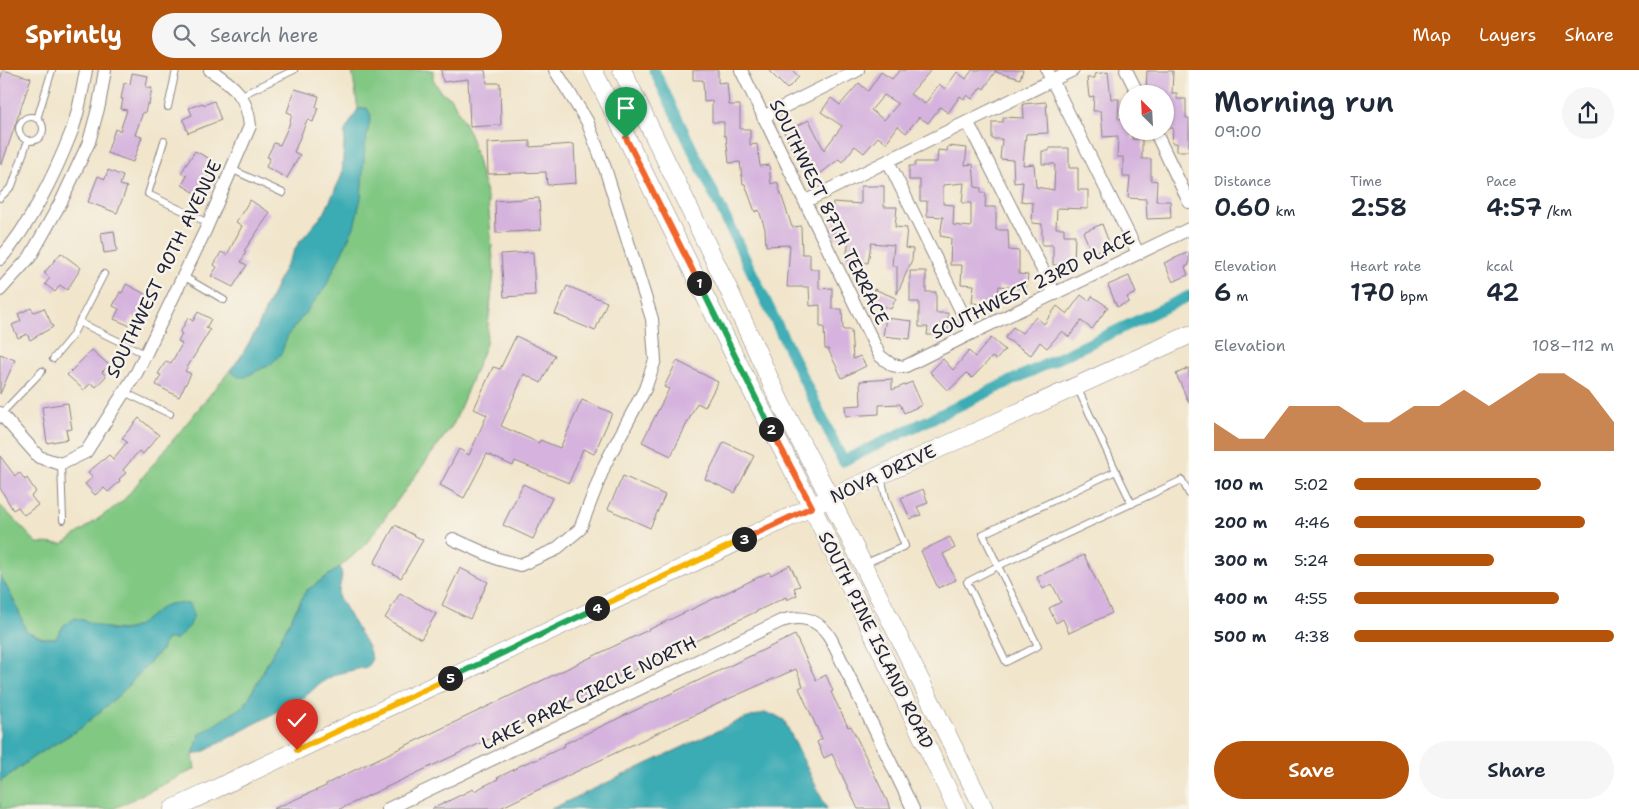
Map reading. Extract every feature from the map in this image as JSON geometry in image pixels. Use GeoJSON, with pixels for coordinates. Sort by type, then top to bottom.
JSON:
{"type":"FeatureCollection","features":[{"type":"Feature","properties":{"kind":"main road","name":"SOUTH PINE ISLAND ROAD"},"geometry":{"type":"LineString","coordinates":[[593,70],[752,391],[812,507],[957,809]]}},
{"type":"Feature","properties":{"kind":"main road","name":"SOUTH PINE ISLAND ROAD"},"geometry":{"type":"LineString","coordinates":[[622,70],[727,286],[781,404],[830,498],[984,809]]}},
{"type":"Feature","properties":{"kind":"main road","name":"NOVA DRIVE"},"geometry":{"type":"LineString","coordinates":[[173,809],[830,498],[1189,335]]}},
{"type":"Feature","properties":{"kind":"street"},"geometry":{"type":"LineString","coordinates":[[0,259],[14,243],[46,188],[71,132],[86,70]]}},
{"type":"Feature","properties":{"kind":"street"},"geometry":{"type":"LineString","coordinates":[[0,290],[30,256],[62,200],[89,142],[99,105],[105,70]]}},
{"type":"Feature","properties":{"kind":"street"},"geometry":{"type":"LineString","coordinates":[[210,70],[242,95]]}},
{"type":"Feature","properties":{"kind":"street"},"geometry":{"type":"LineString","coordinates":[[453,539],[498,559],[520,565],[555,550],[580,529],[605,464],[646,388],[654,360],[652,319],[604,168],[587,121],[555,70]]}},
{"type":"Feature","properties":{"kind":"street","name":"SOUTHWEST 87TH TERRACE"},"geometry":{"type":"LineString","coordinates":[[741,70],[880,356],[892,365]]}},
{"type":"Feature","properties":{"kind":"street"},"geometry":{"type":"LineString","coordinates":[[763,117],[858,70]]}},
{"type":"Feature","properties":{"kind":"street"},"geometry":{"type":"LineString","coordinates":[[806,201],[968,123],[1050,75],[1073,70]]}},
{"type":"Feature","properties":{"kind":"street"},"geometry":{"type":"LineString","coordinates":[[1126,70],[1134,85]]}},
{"type":"Feature","properties":{"kind":"street"},"geometry":{"type":"LineString","coordinates":[[1050,75],[1138,253]]}},
{"type":"Feature","properties":{"kind":"street","name":"SOUTHWEST 90TH AVENUE"},"geometry":{"type":"LineString","coordinates":[[61,464],[86,452],[137,372],[208,223],[250,126],[249,111],[242,95]]}},
{"type":"Feature","properties":{"kind":"street"},"geometry":{"type":"LineString","coordinates":[[968,123],[1055,294]]}},
{"type":"Feature","properties":{"kind":"street"},"geometry":{"type":"LineString","coordinates":[[1159,140],[1189,202]]}},
{"type":"Feature","properties":{"kind":"street"},"geometry":{"type":"LineString","coordinates":[[888,161],[972,333]]}},
{"type":"Feature","properties":{"kind":"street","name":"SOUTHWEST 23RD PLACE"},"geometry":{"type":"LineString","coordinates":[[892,365],[904,367],[1189,229]]}},
{"type":"Feature","properties":{"kind":"street"},"geometry":{"type":"LineString","coordinates":[[0,414],[39,457],[61,464]]}},
{"type":"Feature","properties":{"kind":"street","name":"LAKE PARK CIRCLE NORTH"},"geometry":{"type":"LineString","coordinates":[[388,809],[781,621],[798,618],[808,619],[822,628],[831,639],[913,809]]}},
{"type":"Feature","properties":{"kind":"lane"},"geometry":{"type":"LineString","coordinates":[[37,119],[52,70]]}},
{"type":"Feature","properties":{"kind":"lane"},"geometry":{"type":"LineString","coordinates":[[168,107],[176,70]]}},
{"type":"Feature","properties":{"kind":"lane"},"geometry":{"type":"LineString","coordinates":[[242,95],[294,70]]}},
{"type":"Feature","properties":{"kind":"lane"},"geometry":{"type":"LineString","coordinates":[[27,118],[37,119],[42,125],[42,133],[36,139],[28,140],[22,136],[19,126],[27,118]]}},
{"type":"Feature","properties":{"kind":"lane"},"geometry":{"type":"LineString","coordinates":[[0,198],[12,186],[28,140]]}},
{"type":"Feature","properties":{"kind":"lane"},"geometry":{"type":"LineString","coordinates":[[164,141],[148,194],[208,223]]}},
{"type":"Feature","properties":{"kind":"lane"},"geometry":{"type":"LineString","coordinates":[[231,169],[283,193]]}},
{"type":"Feature","properties":{"kind":"lane"},"geometry":{"type":"LineString","coordinates":[[53,359],[72,336],[104,274]]}},
{"type":"Feature","properties":{"kind":"lane"},"geometry":{"type":"LineString","coordinates":[[183,276],[224,300]]}},
{"type":"Feature","properties":{"kind":"lane"},"geometry":{"type":"LineString","coordinates":[[79,322],[145,354]]}},
{"type":"Feature","properties":{"kind":"lane"},"geometry":{"type":"LineString","coordinates":[[0,414],[42,371]]}},
{"type":"Feature","properties":{"kind":"lane"},"geometry":{"type":"LineString","coordinates":[[1076,386],[1132,504]]}},
{"type":"Feature","properties":{"kind":"lane"},"geometry":{"type":"LineString","coordinates":[[124,392],[170,414]]}},
{"type":"Feature","properties":{"kind":"lane"},"geometry":{"type":"LineString","coordinates":[[61,464],[63,520]]}},
{"type":"Feature","properties":{"kind":"lane"},"geometry":{"type":"LineString","coordinates":[[1116,471],[982,534],[998,566],[1038,646],[1006,662],[966,582],[998,566],[1182,480],[1189,494]]}},
{"type":"Feature","properties":{"kind":"lane"},"geometry":{"type":"LineString","coordinates":[[863,564],[905,546],[887,502],[881,475]]}},
{"type":"Feature","properties":{"kind":"green space"},"geometry":{"type":"Polygon","coordinates":[[[352,70],[433,70],[433,79],[440,91],[452,99],[470,134],[488,200],[494,272],[486,344],[454,423],[365,545],[340,567],[306,591],[245,705],[200,734],[193,755],[195,769],[113,809],[0,809],[0,782],[32,758],[81,728],[120,694],[162,649],[166,639],[168,604],[137,627],[122,630],[101,627],[84,620],[64,625],[56,638],[43,638],[26,631],[17,607],[0,575],[0,505],[37,543],[63,544],[123,501],[240,358],[257,329],[282,273],[298,244],[325,212],[342,175],[345,131],[358,109],[352,70]]]}},
{"type":"Feature","properties":{"kind":"water"},"geometry":{"type":"Polygon","coordinates":[[[367,108],[371,115],[365,146],[361,198],[354,227],[325,288],[288,335],[281,354],[271,364],[245,377],[238,377],[230,370],[240,358],[257,329],[282,273],[298,244],[325,212],[342,175],[345,131],[358,109],[367,108]]]}},
{"type":"Feature","properties":{"kind":"water"},"geometry":{"type":"Polygon","coordinates":[[[340,567],[342,575],[338,596],[368,647],[372,659],[367,667],[336,674],[319,684],[306,696],[203,752],[193,755],[200,734],[245,705],[306,591],[340,567]]]}},
{"type":"Feature","properties":{"kind":"water"},"geometry":{"type":"Polygon","coordinates":[[[0,575],[17,607],[26,631],[43,638],[56,638],[64,625],[75,618],[105,628],[124,630],[136,626],[169,604],[190,604],[194,614],[190,626],[177,639],[166,639],[162,649],[120,694],[81,728],[32,758],[0,782],[0,575]]]}},
{"type":"Feature","properties":{"kind":"water"},"geometry":{"type":"Polygon","coordinates":[[[764,713],[775,715],[784,720],[827,809],[551,809],[738,721],[764,713]]]}},
{"type":"Feature","properties":{"kind":"building"},"geometry":{"type":"Polygon","coordinates":[[[3,70],[31,78],[2,164],[0,164],[0,80],[3,70]]]}},
{"type":"Feature","properties":{"kind":"building"},"geometry":{"type":"Polygon","coordinates":[[[441,70],[485,70],[487,83],[500,83],[501,125],[470,127],[468,79],[443,82],[441,70]]]}},
{"type":"Feature","properties":{"kind":"building"},"geometry":{"type":"Polygon","coordinates":[[[693,70],[718,70],[718,83],[727,82],[729,105],[740,105],[740,129],[750,129],[750,145],[757,144],[760,166],[769,165],[771,184],[777,182],[792,227],[801,226],[802,254],[810,254],[810,269],[819,269],[819,289],[832,288],[832,309],[842,309],[843,330],[851,330],[853,359],[860,356],[866,366],[842,378],[828,349],[825,349],[824,327],[820,327],[820,305],[810,306],[809,287],[787,287],[790,245],[766,246],[765,229],[759,210],[755,212],[745,184],[743,184],[740,162],[729,163],[726,136],[724,136],[724,122],[712,122],[712,101],[704,102],[703,80],[693,80],[693,70]]]}},
{"type":"Feature","properties":{"kind":"building"},"geometry":{"type":"Polygon","coordinates":[[[768,70],[792,70],[799,77],[787,89],[768,70]]]}},
{"type":"Feature","properties":{"kind":"building"},"geometry":{"type":"Polygon","coordinates":[[[900,70],[931,70],[910,94],[925,104],[939,84],[945,89],[957,72],[966,79],[972,70],[996,70],[984,89],[981,87],[972,99],[967,95],[964,99],[960,96],[948,113],[940,107],[928,123],[919,117],[906,133],[898,126],[886,143],[878,137],[864,153],[855,146],[842,162],[839,159],[816,177],[794,153],[784,132],[809,120],[824,150],[842,126],[821,112],[831,98],[840,105],[859,83],[868,91],[881,72],[892,79],[900,70]],[[884,95],[871,110],[884,120],[898,104],[884,95]]]}},
{"type":"Feature","properties":{"kind":"building"},"geometry":{"type":"Polygon","coordinates":[[[997,70],[1023,70],[1020,79],[996,72],[997,70]]]}},
{"type":"Feature","properties":{"kind":"building"},"geometry":{"type":"Polygon","coordinates":[[[1147,71],[1173,71],[1172,85],[1146,85],[1147,71]]]}},
{"type":"Feature","properties":{"kind":"building"},"geometry":{"type":"Polygon","coordinates":[[[1108,72],[1111,99],[1119,99],[1119,140],[1142,140],[1142,159],[1151,159],[1151,180],[1157,181],[1156,201],[1170,201],[1171,218],[1147,219],[1146,199],[1128,198],[1130,177],[1123,177],[1123,157],[1117,157],[1118,136],[1103,137],[1101,111],[1093,111],[1094,96],[1089,97],[1087,78],[1095,78],[1095,74],[1108,72]]]}},
{"type":"Feature","properties":{"kind":"building"},"geometry":{"type":"Polygon","coordinates":[[[132,73],[148,76],[146,87],[152,88],[149,104],[147,104],[145,113],[143,112],[135,135],[142,137],[133,162],[107,153],[115,129],[120,131],[127,110],[121,109],[123,99],[121,99],[124,83],[130,84],[132,73]]]}},
{"type":"Feature","properties":{"kind":"building"},"geometry":{"type":"Polygon","coordinates":[[[295,89],[319,96],[316,107],[318,108],[313,122],[307,120],[294,152],[300,155],[287,178],[266,167],[270,158],[267,157],[274,143],[280,145],[289,125],[292,114],[287,112],[295,89]]]}},
{"type":"Feature","properties":{"kind":"building"},"geometry":{"type":"Polygon","coordinates":[[[1174,93],[1177,93],[1177,99],[1186,99],[1186,118],[1189,118],[1189,151],[1177,151],[1177,143],[1172,143],[1174,140],[1174,93]]]}},
{"type":"Feature","properties":{"kind":"building"},"geometry":{"type":"Polygon","coordinates":[[[214,101],[221,120],[188,133],[183,119],[192,115],[189,108],[214,101]]]}},
{"type":"Feature","properties":{"kind":"building"},"geometry":{"type":"Polygon","coordinates":[[[1046,102],[1048,133],[1026,134],[1023,165],[1034,164],[1036,187],[1054,190],[1055,164],[1042,164],[1042,151],[1049,151],[1049,148],[1069,148],[1069,168],[1078,168],[1078,190],[1088,190],[1088,209],[1057,208],[1056,228],[1064,228],[1064,235],[1075,235],[1074,265],[1053,265],[1053,245],[1042,245],[1042,224],[1032,223],[1033,203],[1021,201],[1023,182],[1014,183],[1013,160],[1000,159],[1002,139],[992,139],[992,122],[1003,122],[1003,117],[1024,118],[1023,104],[1046,102]]]}},
{"type":"Feature","properties":{"kind":"building"},"geometry":{"type":"Polygon","coordinates":[[[530,141],[530,147],[574,144],[576,183],[547,185],[546,172],[488,174],[487,143],[530,141]]]}},
{"type":"Feature","properties":{"kind":"building"},"geometry":{"type":"Polygon","coordinates":[[[948,146],[967,148],[965,165],[973,164],[975,187],[981,188],[981,193],[986,193],[985,207],[996,207],[996,230],[1008,230],[1009,250],[1019,251],[1019,274],[1028,275],[1026,289],[999,286],[996,306],[972,303],[974,285],[961,284],[962,265],[950,265],[951,238],[940,236],[943,217],[927,216],[927,201],[920,201],[920,180],[909,180],[909,166],[915,166],[915,162],[937,162],[938,150],[947,151],[948,146]],[[964,183],[943,185],[943,204],[954,205],[953,225],[971,227],[971,203],[962,203],[964,183]]]}},
{"type":"Feature","properties":{"kind":"building"},"geometry":{"type":"Polygon","coordinates":[[[195,151],[216,162],[197,194],[182,185],[187,176],[181,173],[195,151]]]}},
{"type":"Feature","properties":{"kind":"building"},"geometry":{"type":"Polygon","coordinates":[[[108,170],[123,176],[120,185],[127,187],[117,213],[88,202],[98,176],[105,179],[108,170]]]}},
{"type":"Feature","properties":{"kind":"building"},"geometry":{"type":"Polygon","coordinates":[[[861,186],[884,186],[884,207],[897,207],[895,227],[907,228],[905,248],[913,249],[912,260],[897,294],[897,266],[892,266],[894,245],[871,243],[868,263],[846,260],[849,238],[834,238],[833,202],[861,204],[861,186]]]}},
{"type":"Feature","properties":{"kind":"building"},"geometry":{"type":"Polygon","coordinates":[[[539,198],[541,230],[496,233],[495,201],[539,198]]]}},
{"type":"Feature","properties":{"kind":"building"},"geometry":{"type":"Polygon","coordinates":[[[250,200],[270,213],[244,251],[246,252],[241,262],[247,265],[233,287],[211,276],[217,267],[214,265],[221,252],[227,255],[242,226],[236,222],[250,200]]]}},
{"type":"Feature","properties":{"kind":"building"},"geometry":{"type":"Polygon","coordinates":[[[1102,224],[1110,245],[1092,253],[1083,232],[1102,224]]]}},
{"type":"Feature","properties":{"kind":"building"},"geometry":{"type":"Polygon","coordinates":[[[114,231],[117,251],[104,253],[101,233],[114,231]]]}},
{"type":"Feature","properties":{"kind":"building"},"geometry":{"type":"Polygon","coordinates":[[[533,252],[535,295],[504,297],[501,254],[533,252]]]}},
{"type":"Feature","properties":{"kind":"building"},"geometry":{"type":"Polygon","coordinates":[[[1189,252],[1189,265],[1185,267],[1188,275],[1173,282],[1164,263],[1189,252]]]}},
{"type":"Feature","properties":{"kind":"building"},"geometry":{"type":"Polygon","coordinates":[[[61,253],[81,268],[67,290],[60,285],[55,292],[45,284],[50,278],[44,273],[61,253]]]}},
{"type":"Feature","properties":{"kind":"building"},"geometry":{"type":"Polygon","coordinates":[[[910,271],[926,271],[926,292],[936,292],[936,313],[948,313],[948,331],[937,331],[937,335],[927,335],[928,327],[919,327],[919,302],[910,302],[910,271]]]}},
{"type":"Feature","properties":{"kind":"building"},"geometry":{"type":"Polygon","coordinates":[[[1129,276],[1136,293],[1127,297],[1129,302],[1117,307],[1108,285],[1129,276]]]}},
{"type":"Feature","properties":{"kind":"building"},"geometry":{"type":"Polygon","coordinates":[[[126,284],[147,295],[143,304],[146,305],[139,319],[133,316],[128,325],[114,319],[119,309],[113,306],[126,284]]]}},
{"type":"Feature","properties":{"kind":"building"},"geometry":{"type":"Polygon","coordinates":[[[567,286],[607,302],[595,331],[555,314],[567,286]]]}},
{"type":"Feature","properties":{"kind":"building"},"geometry":{"type":"Polygon","coordinates":[[[874,289],[896,298],[891,309],[869,300],[874,289]]]}},
{"type":"Feature","properties":{"kind":"building"},"geometry":{"type":"Polygon","coordinates":[[[1081,295],[1089,301],[1092,296],[1108,307],[1092,329],[1081,321],[1069,337],[1062,331],[1047,348],[1040,342],[1031,355],[1005,338],[1013,327],[1022,333],[1036,317],[1044,324],[1057,306],[1067,314],[1081,295]]]}},
{"type":"Feature","properties":{"kind":"building"},"geometry":{"type":"Polygon","coordinates":[[[31,308],[34,312],[44,308],[53,327],[30,340],[27,334],[18,338],[12,325],[21,321],[18,314],[31,308]]]}},
{"type":"Feature","properties":{"kind":"building"},"geometry":{"type":"Polygon","coordinates":[[[198,312],[211,319],[206,328],[210,330],[185,371],[191,374],[179,397],[156,385],[161,375],[158,374],[166,361],[171,363],[182,344],[178,341],[182,334],[180,332],[188,318],[193,321],[198,312]]]}},
{"type":"Feature","properties":{"kind":"building"},"geometry":{"type":"Polygon","coordinates":[[[886,318],[912,321],[910,339],[883,336],[886,318]]]}},
{"type":"Feature","properties":{"kind":"building"},"geometry":{"type":"Polygon","coordinates":[[[516,336],[555,355],[541,383],[524,374],[501,426],[539,443],[540,440],[560,448],[582,400],[612,413],[594,454],[583,449],[569,483],[515,461],[513,466],[487,454],[464,498],[440,485],[459,449],[469,455],[487,415],[474,409],[493,367],[500,369],[516,336]]]}},
{"type":"Feature","properties":{"kind":"building"},"geometry":{"type":"Polygon","coordinates":[[[991,338],[1005,350],[996,360],[992,357],[972,378],[967,373],[948,391],[930,372],[943,359],[953,370],[969,351],[975,357],[991,338]]]}},
{"type":"Feature","properties":{"kind":"building"},"geometry":{"type":"Polygon","coordinates":[[[92,350],[109,365],[102,372],[106,376],[96,387],[91,383],[84,390],[67,375],[92,350]]]}},
{"type":"Feature","properties":{"kind":"building"},"geometry":{"type":"Polygon","coordinates":[[[0,354],[15,360],[0,394],[0,354]]]}},
{"type":"Feature","properties":{"kind":"building"},"geometry":{"type":"Polygon","coordinates":[[[677,361],[718,382],[705,407],[697,403],[671,456],[642,442],[669,389],[664,387],[677,361]]]}},
{"type":"Feature","properties":{"kind":"building"},"geometry":{"type":"Polygon","coordinates":[[[1189,368],[1189,403],[1176,374],[1189,368]]]}},
{"type":"Feature","properties":{"kind":"building"},"geometry":{"type":"Polygon","coordinates":[[[892,379],[892,390],[912,382],[922,405],[904,413],[900,404],[879,405],[879,414],[846,416],[845,406],[861,405],[860,381],[892,379]]]}},
{"type":"Feature","properties":{"kind":"building"},"geometry":{"type":"Polygon","coordinates":[[[68,403],[72,429],[66,430],[68,439],[47,443],[42,407],[68,403]]]}},
{"type":"Feature","properties":{"kind":"building"},"geometry":{"type":"Polygon","coordinates":[[[139,418],[159,435],[143,454],[139,451],[123,470],[126,473],[119,479],[120,481],[108,492],[104,488],[95,495],[85,484],[93,477],[88,472],[109,455],[113,459],[127,442],[122,438],[139,418]]]}},
{"type":"Feature","properties":{"kind":"building"},"geometry":{"type":"Polygon","coordinates":[[[724,442],[754,456],[735,493],[705,479],[724,442]]]}},
{"type":"Feature","properties":{"kind":"building"},"geometry":{"type":"Polygon","coordinates":[[[0,456],[15,476],[20,473],[25,480],[27,478],[36,492],[31,496],[38,505],[24,515],[18,507],[13,510],[0,488],[0,456]]]}},
{"type":"Feature","properties":{"kind":"building"},"geometry":{"type":"Polygon","coordinates":[[[623,476],[665,495],[650,528],[608,509],[623,476]]]}},
{"type":"Feature","properties":{"kind":"building"},"geometry":{"type":"Polygon","coordinates":[[[523,484],[552,498],[533,539],[503,525],[523,484]]]}},
{"type":"Feature","properties":{"kind":"building"},"geometry":{"type":"Polygon","coordinates":[[[923,489],[928,503],[917,507],[921,515],[910,519],[901,498],[923,489]]]}},
{"type":"Feature","properties":{"kind":"building"},"geometry":{"type":"Polygon","coordinates":[[[395,525],[423,540],[401,578],[374,563],[395,525]]]}},
{"type":"Feature","properties":{"kind":"building"},"geometry":{"type":"Polygon","coordinates":[[[950,537],[955,548],[943,554],[956,580],[938,588],[921,551],[950,537]]]}},
{"type":"Feature","properties":{"kind":"building"},"geometry":{"type":"Polygon","coordinates":[[[1084,555],[1112,613],[1069,633],[1063,619],[1056,623],[1049,608],[1061,602],[1052,584],[1043,589],[1037,577],[1084,555]]]}},
{"type":"Feature","properties":{"kind":"building"},"geometry":{"type":"Polygon","coordinates":[[[790,565],[800,586],[794,588],[797,595],[787,600],[786,597],[340,809],[273,809],[326,786],[326,784],[365,765],[769,572],[771,575],[790,565]]]}},
{"type":"Feature","properties":{"kind":"building"},"geometry":{"type":"Polygon","coordinates":[[[460,568],[488,582],[470,619],[442,605],[460,568]]]}},
{"type":"Feature","properties":{"kind":"building"},"geometry":{"type":"Polygon","coordinates":[[[400,593],[436,614],[421,639],[385,618],[400,593]]]}},
{"type":"Feature","properties":{"kind":"building"},"geometry":{"type":"Polygon","coordinates":[[[795,635],[816,680],[826,675],[833,691],[831,692],[848,727],[851,726],[891,809],[858,809],[832,754],[824,758],[817,742],[822,739],[799,688],[803,686],[796,669],[726,700],[498,809],[432,809],[473,789],[474,791],[517,767],[565,746],[564,744],[795,635]]]}},
{"type":"Feature","properties":{"kind":"waterway"},"geometry":{"type":"LineString","coordinates":[[654,70],[843,461],[1189,296]]}},
{"type":"Feature","properties":{"kind":"route"},"geometry":{"type":"LineString","coordinates":[[297,750],[812,507],[626,138]]}}]}
